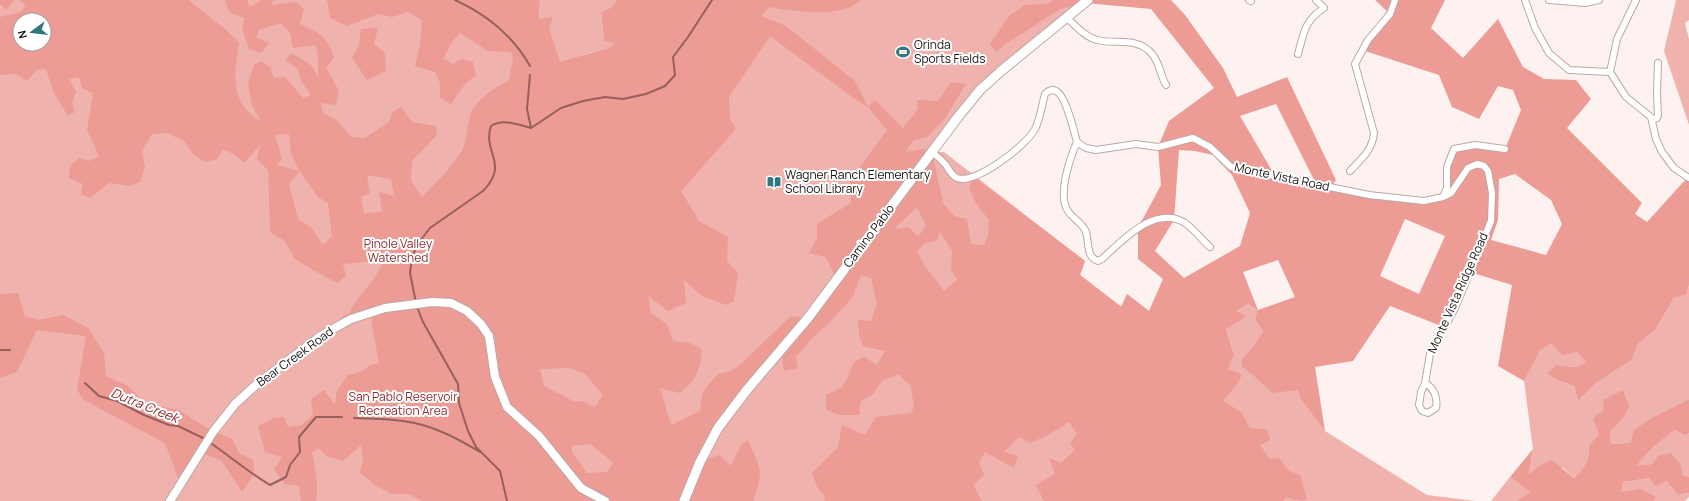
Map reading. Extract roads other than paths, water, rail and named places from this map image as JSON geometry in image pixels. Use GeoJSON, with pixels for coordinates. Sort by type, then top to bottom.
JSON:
{"type":"FeatureCollection","features":[{"type":"Feature","properties":{"kind":"main road","name":"Camino Pablo"},"geometry":{"type":"LineString","coordinates":[[684,501],[700,462],[718,428],[746,391],[808,318],[958,117],[980,90],[1000,70],[1088,0]]}},
{"type":"Feature","properties":{"kind":"street"},"geometry":{"type":"LineString","coordinates":[[1298,54],[1307,24],[1315,14],[1324,8],[1316,0]]}},
{"type":"Feature","properties":{"kind":"street"},"geometry":{"type":"LineString","coordinates":[[1350,171],[1367,154],[1373,144],[1374,132],[1355,64],[1368,40],[1390,14],[1395,0]]}},
{"type":"Feature","properties":{"kind":"street"},"geometry":{"type":"LineString","coordinates":[[1525,0],[1535,28],[1549,53],[1569,70],[1610,72]]}},
{"type":"Feature","properties":{"kind":"street"},"geometry":{"type":"LineString","coordinates":[[1549,0],[1585,3],[1598,0]]}},
{"type":"Feature","properties":{"kind":"street"},"geometry":{"type":"LineString","coordinates":[[1636,0],[1617,39],[1610,72],[1626,97],[1651,117],[1656,139],[1662,152],[1674,168],[1689,178]]}},
{"type":"Feature","properties":{"kind":"street"},"geometry":{"type":"LineString","coordinates":[[1067,18],[1090,37],[1098,40],[1142,45],[1152,54],[1159,65],[1166,85]]}},
{"type":"Feature","properties":{"kind":"street"},"geometry":{"type":"LineString","coordinates":[[1652,120],[1658,115],[1658,63]]}},
{"type":"Feature","properties":{"kind":"street"},"geometry":{"type":"LineString","coordinates":[[932,152],[944,162],[952,174],[958,178],[965,179],[974,177],[1015,152],[1029,139],[1035,128],[1045,94],[1049,91],[1055,90],[1060,94],[1065,103],[1077,142],[1066,176],[1064,198],[1067,210],[1084,228],[1088,248],[1093,260],[1098,261],[1102,259],[1131,232],[1154,220],[1166,219],[1185,223],[1210,247]]}},
{"type":"Feature","properties":{"kind":"street","name":"Monte Vista Road"},"geometry":{"type":"LineString","coordinates":[[1077,142],[1086,148],[1096,150],[1136,144],[1158,147],[1193,138],[1210,147],[1231,167],[1369,195],[1424,201],[1443,198]]}},
{"type":"Feature","properties":{"kind":"street"},"geometry":{"type":"LineString","coordinates":[[1443,198],[1447,188],[1447,167],[1454,149],[1475,145],[1505,149]]}},
{"type":"Feature","properties":{"kind":"street","name":"Monte Vista Ridge Road"},"geometry":{"type":"LineString","coordinates":[[1425,383],[1430,385],[1437,401],[1436,408],[1428,413],[1422,411],[1419,405],[1421,392],[1425,383],[1430,354],[1455,308],[1491,221],[1492,193],[1488,171],[1484,166],[1477,164],[1468,168],[1451,193],[1443,198]]}},
{"type":"Feature","properties":{"kind":"street","name":"Bear Creek Road"},"geometry":{"type":"LineString","coordinates":[[170,501],[213,432],[235,404],[257,384],[322,335],[351,319],[385,308],[432,302],[451,303],[467,311],[481,324],[489,336],[495,377],[507,407],[539,436],[581,488],[605,501]]}},
{"type":"Feature","properties":{"kind":"waterway"},"geometry":{"type":"LineString","coordinates":[[455,0],[477,12],[498,27],[515,45],[530,66]]}},
{"type":"Feature","properties":{"kind":"waterway"},"geometry":{"type":"LineString","coordinates":[[416,303],[410,273],[412,258],[417,245],[430,228],[483,191],[491,181],[495,165],[489,135],[491,126],[506,122],[531,128],[561,108],[583,101],[605,97],[623,99],[646,94],[665,86],[675,75],[673,57],[712,0]]}},
{"type":"Feature","properties":{"kind":"waterway"},"geometry":{"type":"LineString","coordinates":[[530,75],[527,109],[531,128]]}},
{"type":"Feature","properties":{"kind":"waterway"},"geometry":{"type":"LineString","coordinates":[[417,307],[423,322],[458,384],[459,403],[468,431],[476,447],[500,471],[507,501]]}},
{"type":"Feature","properties":{"kind":"waterway","name":"Dutra Creek"},"geometry":{"type":"LineString","coordinates":[[0,350],[10,350]]}},
{"type":"Feature","properties":{"kind":"waterway","name":"Dutra Creek"},"geometry":{"type":"LineString","coordinates":[[85,383],[99,396],[117,401],[144,415],[169,425],[178,426],[203,438]]}},
{"type":"Feature","properties":{"kind":"waterway","name":"Dutra Creek"},"geometry":{"type":"LineString","coordinates":[[212,444],[270,485],[286,477],[290,465],[300,452],[299,437],[316,417],[342,417]]}},
{"type":"Feature","properties":{"kind":"waterway","name":"Dutra Creek"},"geometry":{"type":"LineString","coordinates":[[354,418],[399,420],[421,424],[452,436],[480,452]]}},
{"type":"Feature","properties":{"kind":"place","name":"Orinda Sports Fields"},"geometry":{"type":"Point","coordinates":[903,52]}},
{"type":"Feature","properties":{"kind":"place","name":"Wagner Ranch Elementary School Library"},"geometry":{"type":"Point","coordinates":[774,182]}},
{"type":"Feature","properties":{"kind":"park label","name":"Pinole Valley Watershed"},"geometry":{"type":"Point","coordinates":[398,251]}},
{"type":"Feature","properties":{"kind":"park label","name":"San Pablo Reservoir Recreation Area"},"geometry":{"type":"Point","coordinates":[403,404]}}]}
